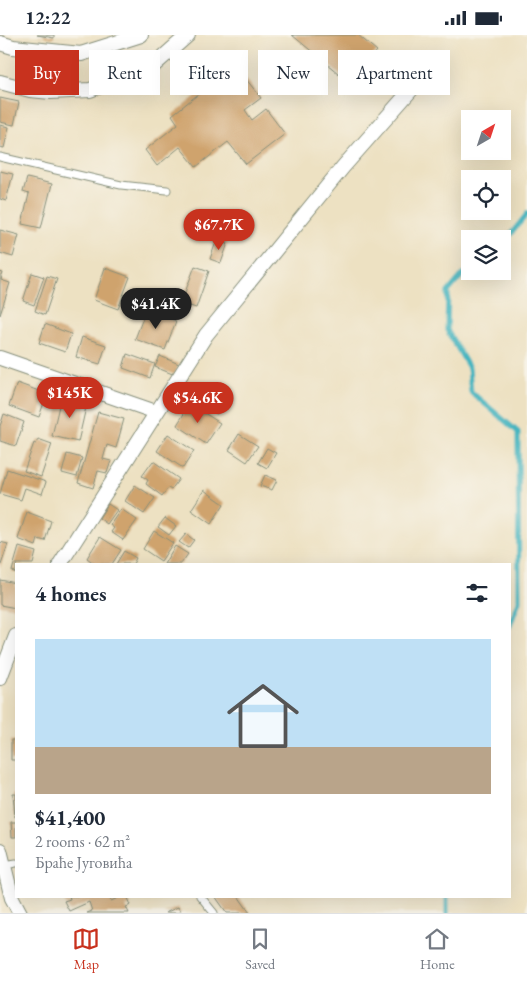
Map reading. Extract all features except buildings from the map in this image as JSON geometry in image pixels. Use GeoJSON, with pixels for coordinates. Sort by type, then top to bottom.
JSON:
{"type":"FeatureCollection","features":[{"type":"Feature","properties":{"kind":"street"},"geometry":{"type":"LineString","coordinates":[[0,43],[13,47],[81,55],[141,35]]}},
{"type":"Feature","properties":{"kind":"street"},"geometry":{"type":"LineString","coordinates":[[0,82],[44,91],[90,90],[152,67],[188,35]]}},
{"type":"Feature","properties":{"kind":"street"},"geometry":{"type":"LineString","coordinates":[[61,563],[206,335],[343,167],[406,95]]}},
{"type":"Feature","properties":{"kind":"street"},"geometry":{"type":"LineString","coordinates":[[0,358],[156,412]]}},
{"type":"Feature","properties":{"kind":"street"},"geometry":{"type":"LineString","coordinates":[[0,678],[15,639]]}},
{"type":"Feature","properties":{"kind":"street"},"geometry":{"type":"LineString","coordinates":[[0,850],[10,864],[12,898],[20,913]]}},
{"type":"Feature","properties":{"kind":"lane"},"geometry":{"type":"LineString","coordinates":[[0,157],[120,185],[167,191]]}},
{"type":"Feature","properties":{"kind":"lane"},"geometry":{"type":"LineString","coordinates":[[202,898],[214,913]]}},
{"type":"Feature","properties":{"kind":"waterway"},"geometry":{"type":"LineString","coordinates":[[511,234],[527,214]]}},
{"type":"Feature","properties":{"kind":"waterway"},"geometry":{"type":"LineString","coordinates":[[461,277],[448,292],[447,330],[469,368],[471,392],[518,432],[519,601],[511,623]]}},
{"type":"Feature","properties":{"kind":"waterway"},"geometry":{"type":"LineString","coordinates":[[447,898],[447,913]]}}]}
